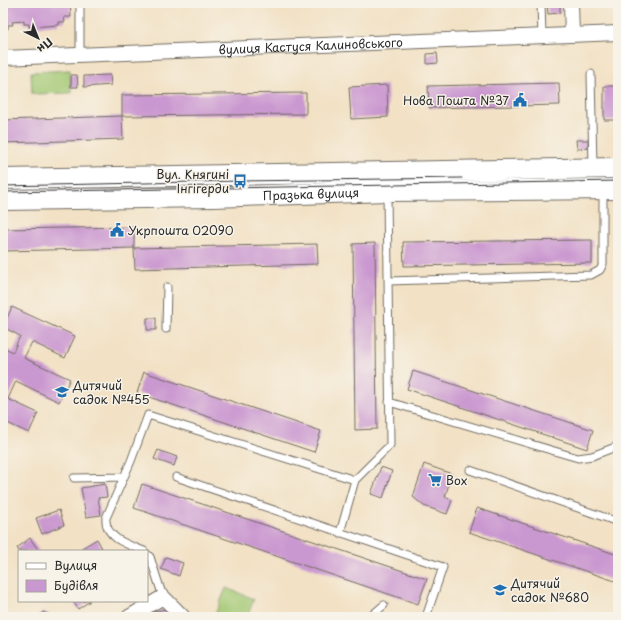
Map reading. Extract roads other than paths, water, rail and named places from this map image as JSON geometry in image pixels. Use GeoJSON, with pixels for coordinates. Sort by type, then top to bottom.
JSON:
{"type":"FeatureCollection","features":[{"type":"Feature","properties":{"kind":"street"},"geometry":{"type":"LineString","coordinates":[[571,3],[572,35]]}},
{"type":"Feature","properties":{"kind":"street","name":"вулиця Кастуся Калиновського"},"geometry":{"type":"LineString","coordinates":[[3,58],[618,33]]}},
{"type":"Feature","properties":{"kind":"street","name":"Празька вулиця"},"geometry":{"type":"LineString","coordinates":[[3,179],[618,168]]}},
{"type":"Feature","properties":{"kind":"street","name":"Празька вулиця"},"geometry":{"type":"LineString","coordinates":[[3,200],[214,197],[387,191],[610,189]]}},
{"type":"Feature","properties":{"kind":"street"},"geometry":{"type":"LineString","coordinates":[[130,617],[163,597],[183,617]]}},
{"type":"Feature","properties":{"kind":"lane"},"geometry":{"type":"LineString","coordinates":[[80,3],[80,55]]}},
{"type":"Feature","properties":{"kind":"lane"},"geometry":{"type":"LineString","coordinates":[[541,3],[542,36]]}},
{"type":"Feature","properties":{"kind":"lane"},"geometry":{"type":"LineString","coordinates":[[591,74],[593,168]]}},
{"type":"Feature","properties":{"kind":"lane"},"geometry":{"type":"LineString","coordinates":[[388,281],[591,275],[600,270],[603,264],[610,189]]}},
{"type":"Feature","properties":{"kind":"lane"},"geometry":{"type":"LineString","coordinates":[[340,533],[355,480],[390,445],[387,191]]}},
{"type":"Feature","properties":{"kind":"lane"},"geometry":{"type":"LineString","coordinates":[[166,329],[167,287]]}},
{"type":"Feature","properties":{"kind":"lane"},"geometry":{"type":"LineString","coordinates":[[389,402],[578,458],[592,456],[618,446]]}},
{"type":"Feature","properties":{"kind":"lane"},"geometry":{"type":"LineString","coordinates":[[142,550],[119,540],[112,534],[105,523],[131,461],[148,415],[355,480]]}},
{"type":"Feature","properties":{"kind":"lane"},"geometry":{"type":"LineString","coordinates":[[470,470],[618,522]]}},
{"type":"Feature","properties":{"kind":"lane"},"geometry":{"type":"LineString","coordinates":[[74,478],[124,477]]}},
{"type":"Feature","properties":{"kind":"lane"},"geometry":{"type":"LineString","coordinates":[[176,477],[443,567],[426,617]]}},
{"type":"Feature","properties":{"kind":"lane"},"geometry":{"type":"LineString","coordinates":[[148,555],[150,557],[163,597]]}},
{"type":"Feature","properties":{"kind":"lane"},"geometry":{"type":"LineString","coordinates":[[370,617],[384,606]]}},
{"type":"Feature","properties":{"kind":"tram line"},"geometry":{"type":"LineString","coordinates":[[3,186],[462,178]]}},
{"type":"Feature","properties":{"kind":"tram line"},"geometry":{"type":"LineString","coordinates":[[3,192],[618,181]]}},
{"type":"Feature","properties":{"kind":"place","name":"Нова Пошта №37"},"geometry":{"type":"Point","coordinates":[520,100]}},
{"type":"Feature","properties":{"kind":"place","name":"Вул. Княгині Інгігерди"},"geometry":{"type":"Point","coordinates":[240,181]}},
{"type":"Feature","properties":{"kind":"place","name":"Укрпошта 02090"},"geometry":{"type":"Point","coordinates":[117,230]}},
{"type":"Feature","properties":{"kind":"place","name":"Дитячий садок №455"},"geometry":{"type":"Point","coordinates":[62,392]}},
{"type":"Feature","properties":{"kind":"place","name":"Box"},"geometry":{"type":"Point","coordinates":[435,480]}},
{"type":"Feature","properties":{"kind":"place","name":"Дитячий садок №680"},"geometry":{"type":"Point","coordinates":[500,590]}}]}
